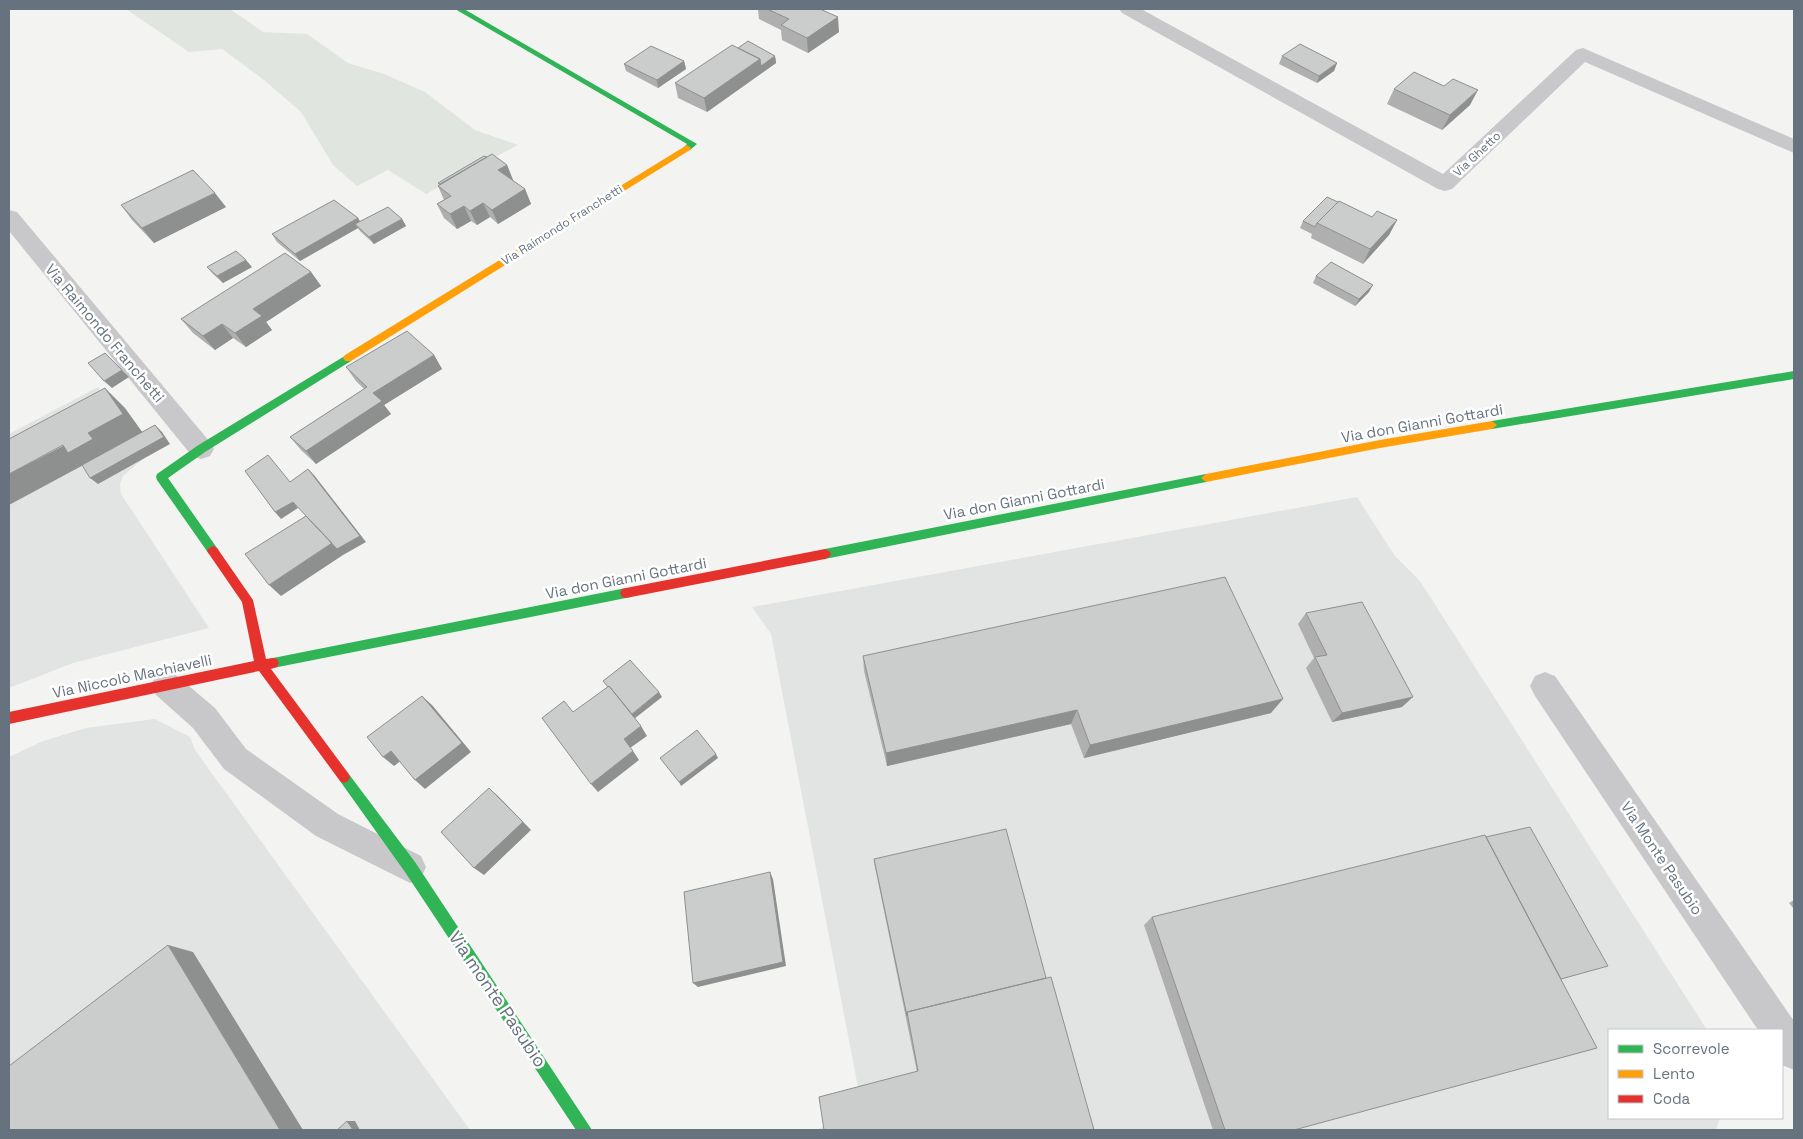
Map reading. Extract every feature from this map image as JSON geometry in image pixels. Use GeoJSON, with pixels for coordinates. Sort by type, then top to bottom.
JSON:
{"type":"FeatureCollection","features":[{"type":"Feature","properties":{"kind":"street","name":"Via Raimondo Franchetti"},"geometry":{"type":"LineString","coordinates":[[261,665],[247,600],[160,477],[201,449],[693,144],[459,9]]}},
{"type":"Feature","properties":{"kind":"street","name":"Via Ghetto"},"geometry":{"type":"LineString","coordinates":[[1128,9],[1445,184],[1583,54],[1794,147]]}},
{"type":"Feature","properties":{"kind":"street","name":"Via Raimondo Franchetti"},"geometry":{"type":"LineString","coordinates":[[9,218],[201,449]]}},
{"type":"Feature","properties":{"kind":"street","name":"Via don Gianni Gottardi"},"geometry":{"type":"LineString","coordinates":[[261,665],[1380,444],[1794,375]]}},
{"type":"Feature","properties":{"kind":"street","name":"Via Niccolò Machiavelli"},"geometry":{"type":"LineString","coordinates":[[9,718],[261,665]]}},
{"type":"Feature","properties":{"kind":"street","name":"Via monte Pasubio"},"geometry":{"type":"LineString","coordinates":[[261,665],[410,867],[585,1130]]}},
{"type":"Feature","properties":{"kind":"street","name":"Via monte Pasubio"},"geometry":{"type":"LineString","coordinates":[[166,684],[204,718],[235,759],[327,825],[410,867]]}},
{"type":"Feature","properties":{"kind":"street","name":"Via Monte Pasubio"},"geometry":{"type":"LineString","coordinates":[[1545,686],[1778,1029]]}},
{"type":"Feature","properties":{"kind":"street"},"geometry":{"type":"LineString","coordinates":[[1783,1036],[1794,1052]]}},
{"type":"Feature","properties":{"kind":"shaded area"},"geometry":{"type":"Polygon","coordinates":[[[126,9],[230,9],[263,32],[307,34],[348,63],[384,74],[425,92],[475,130],[518,145],[426,194],[388,170],[357,186],[333,165],[301,112],[264,80],[222,49],[189,52],[126,9]]]}},
{"type":"Feature","properties":{"kind":"shaded area"},"geometry":{"type":"Polygon","coordinates":[[[98,387],[149,454],[123,476],[120,484],[121,494],[209,628],[73,663],[9,688],[9,434],[98,387]]]}},
{"type":"Feature","properties":{"kind":"shaded area"},"geometry":{"type":"Polygon","coordinates":[[[1357,497],[1395,556],[1420,581],[1706,1029],[1608,1029],[1608,1119],[1720,1119],[1716,1130],[817,1130],[861,1103],[771,634],[752,607],[1357,497]]]}},
{"type":"Feature","properties":{"kind":"shaded area"},"geometry":{"type":"Polygon","coordinates":[[[155,719],[190,737],[195,750],[470,1130],[9,1130],[9,757],[43,741],[86,728],[155,719]]]}},
{"type":"Feature","properties":{"kind":"building"},"geometry":{"type":"Polygon","coordinates":[[[767,9],[820,9],[838,17],[807,38],[781,25],[789,19],[767,9]]]}},
{"type":"Feature","properties":{"kind":"building"},"geometry":{"type":"Polygon","coordinates":[[[748,41],[775,56],[761,66],[760,59],[738,48],[748,41]]]}},
{"type":"Feature","properties":{"kind":"building"},"geometry":{"type":"Polygon","coordinates":[[[1300,44],[1337,63],[1319,76],[1282,56],[1300,44]]]}},
{"type":"Feature","properties":{"kind":"building"},"geometry":{"type":"Polygon","coordinates":[[[732,45],[760,59],[704,98],[675,83],[732,45]]]}},
{"type":"Feature","properties":{"kind":"building"},"geometry":{"type":"Polygon","coordinates":[[[651,46],[684,61],[657,80],[624,64],[651,46]]]}},
{"type":"Feature","properties":{"kind":"building"},"geometry":{"type":"Polygon","coordinates":[[[1414,72],[1444,86],[1453,79],[1478,90],[1450,115],[1394,89],[1414,72]]]}},
{"type":"Feature","properties":{"kind":"building"},"geometry":{"type":"Polygon","coordinates":[[[492,154],[507,165],[498,170],[525,189],[492,210],[483,203],[470,211],[464,206],[450,214],[437,204],[451,196],[438,186],[492,154]]]}},
{"type":"Feature","properties":{"kind":"building"},"geometry":{"type":"Polygon","coordinates":[[[484,156],[487,157],[440,184],[438,183],[484,156]]]}},
{"type":"Feature","properties":{"kind":"building"},"geometry":{"type":"Polygon","coordinates":[[[193,170],[215,193],[142,228],[121,205],[193,170]]]}},
{"type":"Feature","properties":{"kind":"building"},"geometry":{"type":"Polygon","coordinates":[[[1327,197],[1338,202],[1315,227],[1303,221],[1327,197]]]}},
{"type":"Feature","properties":{"kind":"building"},"geometry":{"type":"Polygon","coordinates":[[[334,200],[358,218],[295,254],[272,234],[334,200]]]}},
{"type":"Feature","properties":{"kind":"building"},"geometry":{"type":"Polygon","coordinates":[[[1339,201],[1372,217],[1377,211],[1397,220],[1370,249],[1317,223],[1339,201]]]}},
{"type":"Feature","properties":{"kind":"building"},"geometry":{"type":"Polygon","coordinates":[[[388,207],[402,219],[369,237],[355,224],[388,207]]]}},
{"type":"Feature","properties":{"kind":"building"},"geometry":{"type":"Polygon","coordinates":[[[236,251],[246,260],[217,276],[207,267],[236,251]]]}},
{"type":"Feature","properties":{"kind":"building"},"geometry":{"type":"Polygon","coordinates":[[[285,253],[311,272],[253,309],[262,316],[235,333],[222,324],[203,336],[181,319],[285,253]]]}},
{"type":"Feature","properties":{"kind":"building"},"geometry":{"type":"Polygon","coordinates":[[[1331,262],[1373,285],[1359,299],[1316,276],[1331,262]]]}},
{"type":"Feature","properties":{"kind":"building"},"geometry":{"type":"Polygon","coordinates":[[[407,331],[434,355],[373,393],[382,401],[306,451],[290,437],[367,387],[346,367],[407,331]]]}},
{"type":"Feature","properties":{"kind":"building"},"geometry":{"type":"Polygon","coordinates":[[[105,353],[122,370],[104,381],[88,363],[105,353]]]}},
{"type":"Feature","properties":{"kind":"building"},"geometry":{"type":"Polygon","coordinates":[[[105,388],[123,414],[88,433],[93,439],[68,453],[63,445],[9,474],[9,439],[105,388]]]}},
{"type":"Feature","properties":{"kind":"building"},"geometry":{"type":"Polygon","coordinates":[[[155,425],[164,437],[90,478],[82,465],[155,425]]]}},
{"type":"Feature","properties":{"kind":"building"},"geometry":{"type":"Polygon","coordinates":[[[268,455],[290,482],[308,469],[360,536],[337,549],[293,502],[275,512],[245,471],[268,455]]]}},
{"type":"Feature","properties":{"kind":"building"},"geometry":{"type":"Polygon","coordinates":[[[306,516],[332,543],[269,585],[245,554],[306,516]]]}},
{"type":"Feature","properties":{"kind":"building"},"geometry":{"type":"Polygon","coordinates":[[[1225,577],[1283,699],[1090,745],[1077,710],[886,753],[863,656],[1225,577]]]}},
{"type":"Feature","properties":{"kind":"building"},"geometry":{"type":"Polygon","coordinates":[[[1362,602],[1413,697],[1342,713],[1315,657],[1327,655],[1306,613],[1362,602]]]}},
{"type":"Feature","properties":{"kind":"building"},"geometry":{"type":"Polygon","coordinates":[[[630,660],[659,692],[632,714],[603,681],[630,660]]]}},
{"type":"Feature","properties":{"kind":"building"},"geometry":{"type":"Polygon","coordinates":[[[609,686],[641,726],[624,739],[633,751],[591,784],[542,718],[564,701],[573,712],[609,686]]]}},
{"type":"Feature","properties":{"kind":"building"},"geometry":{"type":"Polygon","coordinates":[[[422,696],[462,743],[415,780],[391,751],[383,757],[367,737],[422,696]]]}},
{"type":"Feature","properties":{"kind":"building"},"geometry":{"type":"Polygon","coordinates":[[[697,730],[716,754],[679,782],[660,758],[697,730]]]}},
{"type":"Feature","properties":{"kind":"building"},"geometry":{"type":"Polygon","coordinates":[[[489,788],[523,822],[474,868],[441,832],[489,788]]]}},
{"type":"Feature","properties":{"kind":"building"},"geometry":{"type":"Polygon","coordinates":[[[1530,827],[1608,966],[1561,979],[1486,837],[1530,827]]]}},
{"type":"Feature","properties":{"kind":"building"},"geometry":{"type":"Polygon","coordinates":[[[1006,829],[1046,978],[907,1012],[907,1016],[874,859],[1006,829]]]}},
{"type":"Feature","properties":{"kind":"building"},"geometry":{"type":"Polygon","coordinates":[[[1485,835],[1597,1048],[1294,1130],[1225,1130],[1152,917],[1485,835]]]}},
{"type":"Feature","properties":{"kind":"building"},"geometry":{"type":"Polygon","coordinates":[[[770,872],[783,962],[693,983],[684,892],[770,872]]]}},
{"type":"Feature","properties":{"kind":"building"},"geometry":{"type":"Polygon","coordinates":[[[168,945],[280,1130],[9,1130],[9,1066],[168,945]]]}},
{"type":"Feature","properties":{"kind":"building"},"geometry":{"type":"Polygon","coordinates":[[[1051,977],[1094,1130],[824,1130],[819,1097],[918,1071],[907,1012],[1051,977]]]}},
{"type":"Feature","properties":{"kind":"building"},"geometry":{"type":"Polygon","coordinates":[[[347,1121],[353,1130],[337,1130],[347,1121]]]}},
{"type":"Feature","properties":{"kind":"traffic: fast"},"geometry":{"type":"LineString","coordinates":[[459,9],[693,144],[687,148]]}},
{"type":"Feature","properties":{"kind":"traffic: fast"},"geometry":{"type":"LineString","coordinates":[[213,551],[161,477],[201,449],[348,358]]}},
{"type":"Feature","properties":{"kind":"traffic: fast"},"geometry":{"type":"LineString","coordinates":[[1492,425],[1794,375]]}},
{"type":"Feature","properties":{"kind":"traffic: fast"},"geometry":{"type":"LineString","coordinates":[[825,554],[1206,478]]}},
{"type":"Feature","properties":{"kind":"traffic: fast"},"geometry":{"type":"LineString","coordinates":[[273,663],[626,593]]}},
{"type":"Feature","properties":{"kind":"traffic: fast"},"geometry":{"type":"LineString","coordinates":[[344,777],[410,867],[585,1130]]}},
{"type":"Feature","properties":{"kind":"traffic: slow"},"geometry":{"type":"LineString","coordinates":[[348,358],[687,148]]}},
{"type":"Feature","properties":{"kind":"traffic: slow"},"geometry":{"type":"LineString","coordinates":[[1206,478],[1380,444],[1492,425]]}},
{"type":"Feature","properties":{"kind":"traffic: jam"},"geometry":{"type":"LineString","coordinates":[[213,551],[247,600],[261,665],[344,777]]}},
{"type":"Feature","properties":{"kind":"traffic: jam"},"geometry":{"type":"LineString","coordinates":[[626,593],[825,554]]}},
{"type":"Feature","properties":{"kind":"traffic: jam"},"geometry":{"type":"LineString","coordinates":[[9,718],[273,663]]}}]}
